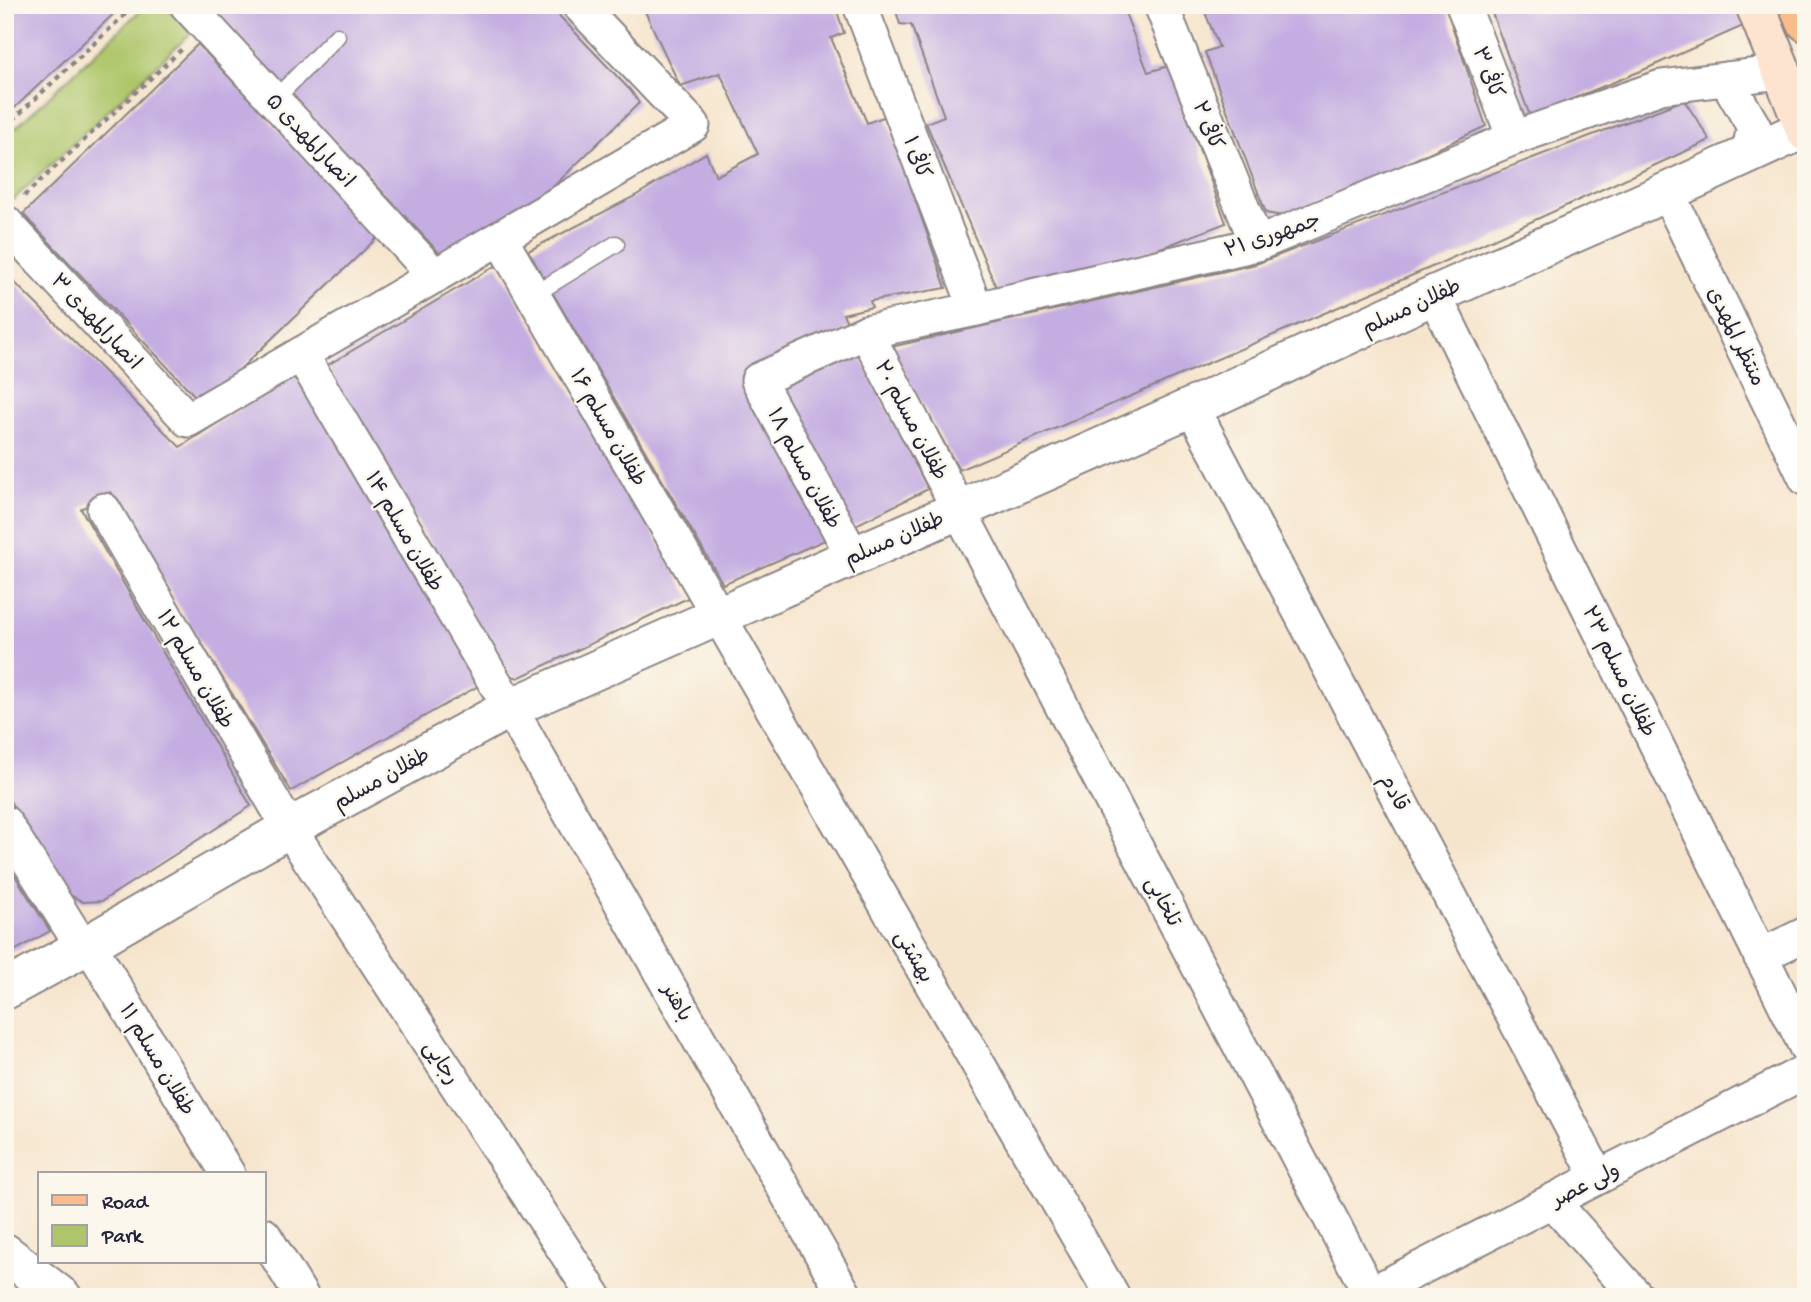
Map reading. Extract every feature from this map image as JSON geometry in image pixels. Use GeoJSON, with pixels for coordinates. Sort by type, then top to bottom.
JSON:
{"type":"FeatureCollection","features":[{"type":"Feature","properties":{"kind":"main road"},"geometry":{"type":"LineString","coordinates":[[1755,5],[1805,130]]}},
{"type":"Feature","properties":{"kind":"main road"},"geometry":{"type":"LineString","coordinates":[[1798,5],[1806,22]]}},
{"type":"Feature","properties":{"kind":"street"},"geometry":{"type":"LineString","coordinates":[[301,354],[693,125],[579,5]]}},
{"type":"Feature","properties":{"kind":"street","name":"کافی ۱"},"geometry":{"type":"LineString","coordinates":[[860,5],[976,309]]}},
{"type":"Feature","properties":{"kind":"street","name":"کافی ۲"},"geometry":{"type":"LineString","coordinates":[[1161,5],[1257,244]]}},
{"type":"Feature","properties":{"kind":"street","name":"کافی ۳"},"geometry":{"type":"LineString","coordinates":[[1463,5],[1514,138]]}},
{"type":"Feature","properties":{"kind":"street","name":"انصارالمهدی ۵"},"geometry":{"type":"LineString","coordinates":[[197,16],[435,276]]}},
{"type":"Feature","properties":{"kind":"street","name":"جمهوری ۲۱"},"geometry":{"type":"LineString","coordinates":[[758,380],[866,332],[1257,244],[1514,138],[1661,87],[1781,72]]}},
{"type":"Feature","properties":{"kind":"street"},"geometry":{"type":"LineString","coordinates":[[1726,79],[1754,127],[1748,155]]}},
{"type":"Feature","properties":{"kind":"street","name":"طفلان مسلم"},"geometry":{"type":"LineString","coordinates":[[5,990],[289,828],[510,708],[1192,407],[1434,295],[1805,130]]}},
{"type":"Feature","properties":{"kind":"street","name":"منتظر المهدی"},"geometry":{"type":"LineString","coordinates":[[1667,192],[1806,479]]}},
{"type":"Feature","properties":{"kind":"street","name":"انصارالمهدی ۳"},"geometry":{"type":"LineString","coordinates":[[10,213],[188,420],[301,354]]}},
{"type":"Feature","properties":{"kind":"street","name":"طفلان مسلم ۱۶"},"geometry":{"type":"LineString","coordinates":[[500,238],[718,616]]}},
{"type":"Feature","properties":{"kind":"street","name":"طفلان مسلم ۲۳"},"geometry":{"type":"LineString","coordinates":[[1434,295],[1806,1047]]}},
{"type":"Feature","properties":{"kind":"street","name":"طفلان مسلم ۲۰"},"geometry":{"type":"LineString","coordinates":[[866,332],[959,509]]}},
{"type":"Feature","properties":{"kind":"street","name":"طفلان مسلم ۱۴"},"geometry":{"type":"LineString","coordinates":[[301,354],[510,708]]}},
{"type":"Feature","properties":{"kind":"street","name":"طفلان مسلم ۱۸"},"geometry":{"type":"LineString","coordinates":[[758,380],[853,556]]}},
{"type":"Feature","properties":{"kind":"street","name":"قادم"},"geometry":{"type":"LineString","coordinates":[[1192,407],[1598,1177]]}},
{"type":"Feature","properties":{"kind":"street","name":"تلخابی"},"geometry":{"type":"LineString","coordinates":[[959,509],[1367,1295]]}},
{"type":"Feature","properties":{"kind":"street","name":"طفلان مسلم ۱۲"},"geometry":{"type":"LineString","coordinates":[[104,510],[289,828]]}},
{"type":"Feature","properties":{"kind":"street","name":"بهشتی"},"geometry":{"type":"LineString","coordinates":[[718,616],[1113,1297]]}},
{"type":"Feature","properties":{"kind":"street","name":"باهنر"},"geometry":{"type":"LineString","coordinates":[[510,708],[846,1297]]}},
{"type":"Feature","properties":{"kind":"street","name":"طفلان مسلم ۱۱"},"geometry":{"type":"LineString","coordinates":[[5,823],[86,946],[227,1172]]}},
{"type":"Feature","properties":{"kind":"street","name":"رجایی"},"geometry":{"type":"LineString","coordinates":[[289,828],[595,1297]]}},
{"type":"Feature","properties":{"kind":"street"},"geometry":{"type":"LineString","coordinates":[[1760,956],[1806,934]]}},
{"type":"Feature","properties":{"kind":"street","name":"ولی عصر"},"geometry":{"type":"LineString","coordinates":[[1367,1295],[1806,1072]]}},
{"type":"Feature","properties":{"kind":"street"},"geometry":{"type":"LineString","coordinates":[[1552,1201],[1637,1297]]}},
{"type":"Feature","properties":{"kind":"street"},"geometry":{"type":"LineString","coordinates":[[266,1238],[302,1297]]}},
{"type":"Feature","properties":{"kind":"street"},"geometry":{"type":"LineString","coordinates":[[5,1253],[62,1297]]}},
{"type":"Feature","properties":{"kind":"lane"},"geometry":{"type":"LineString","coordinates":[[274,100],[337,36]]}},
{"type":"Feature","properties":{"kind":"lane"},"geometry":{"type":"LineString","coordinates":[[533,295],[616,243]]}},
{"type":"Feature","properties":{"kind":"path"},"geometry":{"type":"LineString","coordinates":[[5,127],[135,5]]}},
{"type":"Feature","properties":{"kind":"path"},"geometry":{"type":"LineString","coordinates":[[10,213],[197,16]]}},
{"type":"Feature","properties":{"kind":"green space"},"geometry":{"type":"Polygon","coordinates":[[[146,5],[165,5],[191,33],[13,200],[5,192],[5,138],[146,5]]]}},
{"type":"Feature","properties":{"kind":"building"},"geometry":{"type":"Polygon","coordinates":[[[5,5],[123,5],[5,117],[5,5]]]}},
{"type":"Feature","properties":{"kind":"building"},"geometry":{"type":"Polygon","coordinates":[[[208,5],[549,5],[631,91],[639,103],[553,187],[443,257],[208,5]]]}},
{"type":"Feature","properties":{"kind":"building"},"geometry":{"type":"Polygon","coordinates":[[[642,5],[835,5],[844,33],[831,38],[867,123],[886,116],[946,288],[870,301],[872,307],[843,314],[850,328],[745,377],[832,537],[723,584],[528,251],[635,196],[706,153],[716,176],[758,154],[720,73],[680,86],[642,5]]]}},
{"type":"Feature","properties":{"kind":"building"},"geometry":{"type":"Polygon","coordinates":[[[894,5],[1122,5],[1148,72],[1169,66],[1226,223],[1077,275],[999,294],[926,123],[944,116],[911,25],[900,24],[894,5]]]}},
{"type":"Feature","properties":{"kind":"building"},"geometry":{"type":"Polygon","coordinates":[[[1202,5],[1445,5],[1486,126],[1380,176],[1282,216],[1266,213],[1205,52],[1219,47],[1202,5]]]}},
{"type":"Feature","properties":{"kind":"building"},"geometry":{"type":"Polygon","coordinates":[[[1489,5],[1743,5],[1750,23],[1530,116],[1489,5]]]}},
{"type":"Feature","properties":{"kind":"building"},"geometry":{"type":"Polygon","coordinates":[[[198,44],[378,237],[210,398],[194,395],[23,214],[198,44]]]}},
{"type":"Feature","properties":{"kind":"building"},"geometry":{"type":"Polygon","coordinates":[[[1684,100],[1710,140],[1434,266],[959,470],[891,347],[1256,264],[1684,100]]]}},
{"type":"Feature","properties":{"kind":"building"},"geometry":{"type":"Polygon","coordinates":[[[497,265],[690,597],[518,678],[507,674],[326,366],[497,265]]]}},
{"type":"Feature","properties":{"kind":"building"},"geometry":{"type":"Polygon","coordinates":[[[5,273],[180,447],[296,372],[482,684],[291,791],[110,492],[81,509],[251,806],[102,901],[83,902],[66,893],[5,793],[5,273]]]}},
{"type":"Feature","properties":{"kind":"building"},"geometry":{"type":"Polygon","coordinates":[[[858,352],[928,489],[846,530],[779,386],[858,352]]]}},
{"type":"Feature","properties":{"kind":"building"},"geometry":{"type":"Polygon","coordinates":[[[5,860],[50,931],[5,956],[5,860]]]}}]}
